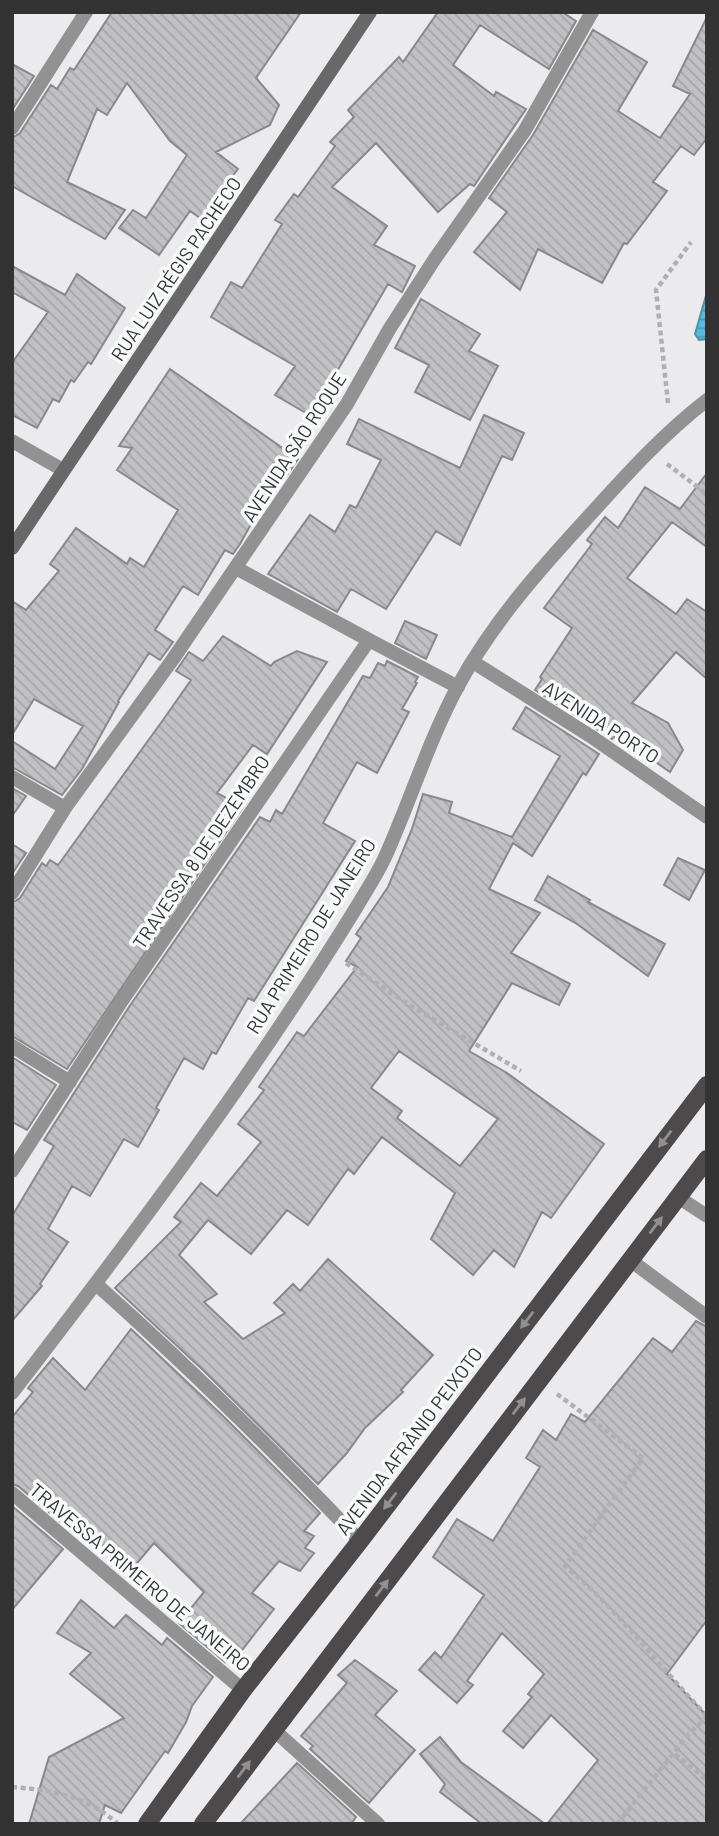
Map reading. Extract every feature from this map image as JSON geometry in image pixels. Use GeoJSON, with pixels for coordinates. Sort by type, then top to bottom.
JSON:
{"type":"FeatureCollection","features":[{"type":"Feature","properties":{"kind":"main road","name":"RUA LUIZ RÉGIS PACHECO"},"geometry":{"type":"LineString","coordinates":[[12,548],[370,12]]}},
{"type":"Feature","properties":{"kind":"main road","name":"AVENIDA AFRÂNIO PEIXOTO"},"geometry":{"type":"LineString","coordinates":[[147,1824],[243,1690],[360,1541],[707,1085]]}},
{"type":"Feature","properties":{"kind":"main road"},"geometry":{"type":"LineString","coordinates":[[203,1824],[707,1159]]}},
{"type":"Feature","properties":{"kind":"street"},"geometry":{"type":"LineString","coordinates":[[12,128],[86,12]]}},
{"type":"Feature","properties":{"kind":"street","name":"AVENIDA SÃO ROQUE"},"geometry":{"type":"LineString","coordinates":[[12,893],[65,808],[236,568],[347,404],[390,328],[434,260],[525,130],[592,12]]}},
{"type":"Feature","properties":{"kind":"street","name":"RUA PRIMEIRO DE JANEIRO"},"geometry":{"type":"LineString","coordinates":[[12,1393],[96,1284],[247,1075],[328,952],[386,857],[409,795],[472,662],[516,601],[561,546],[671,428],[707,400]]}},
{"type":"Feature","properties":{"kind":"street"},"geometry":{"type":"LineString","coordinates":[[12,441],[63,470]]}},
{"type":"Feature","properties":{"kind":"street"},"geometry":{"type":"LineString","coordinates":[[236,568],[458,687]]}},
{"type":"Feature","properties":{"kind":"street","name":"TRAVESSA 8 DE DEZEMBRO"},"geometry":{"type":"LineString","coordinates":[[12,1171],[129,991],[369,640]]}},
{"type":"Feature","properties":{"kind":"street","name":"AVENIDA PORTO"},"geometry":{"type":"LineString","coordinates":[[472,662],[592,737],[707,817]]}},
{"type":"Feature","properties":{"kind":"street"},"geometry":{"type":"LineString","coordinates":[[12,777],[65,808]]}},
{"type":"Feature","properties":{"kind":"street"},"geometry":{"type":"LineString","coordinates":[[12,1046],[70,1082]]}},
{"type":"Feature","properties":{"kind":"street"},"geometry":{"type":"LineString","coordinates":[[678,1197],[707,1216]]}},
{"type":"Feature","properties":{"kind":"street"},"geometry":{"type":"LineString","coordinates":[[630,1260],[707,1317]]}},
{"type":"Feature","properties":{"kind":"street"},"geometry":{"type":"LineString","coordinates":[[96,1284],[205,1383],[284,1460],[360,1541]]}},
{"type":"Feature","properties":{"kind":"street","name":"TRAVESSA PRIMEIRO DE JANEIRO"},"geometry":{"type":"LineString","coordinates":[[12,1493],[243,1690]]}},
{"type":"Feature","properties":{"kind":"street"},"geometry":{"type":"LineString","coordinates":[[274,1730],[378,1824]]}},
{"type":"Feature","properties":{"kind":"path"},"geometry":{"type":"LineString","coordinates":[[671,428],[656,290],[691,242]]}},
{"type":"Feature","properties":{"kind":"path"},"geometry":{"type":"LineString","coordinates":[[649,451],[707,494]]}},
{"type":"Feature","properties":{"kind":"path"},"geometry":{"type":"LineString","coordinates":[[328,952],[411,1006],[521,1071]]}},
{"type":"Feature","properties":{"kind":"path"},"geometry":{"type":"LineString","coordinates":[[538,1381],[643,1458],[565,1566],[610,1606],[652,1652],[667,1674],[707,1716],[689,1734],[617,1824]]}},
{"type":"Feature","properties":{"kind":"path"},"geometry":{"type":"LineString","coordinates":[[675,1754],[707,1780]]}},
{"type":"Feature","properties":{"kind":"path"},"geometry":{"type":"LineString","coordinates":[[12,1787],[48,1790],[82,1799],[118,1824]]}},
{"type":"Feature","properties":{"kind":"water"},"geometry":{"type":"Polygon","coordinates":[[[707,292],[707,339],[699,340],[695,334],[707,292]]]}},
{"type":"Feature","properties":{"kind":"building"},"geometry":{"type":"Polygon","coordinates":[[[112,12],[301,12],[256,78],[279,105],[270,125],[216,152],[238,169],[200,218],[190,211],[159,255],[119,228],[133,210],[146,218],[187,155],[170,141],[127,83],[107,115],[97,109],[67,182],[125,210],[105,239],[12,186],[12,138],[20,133],[51,85],[57,89],[70,68],[74,70],[112,12]]]}},
{"type":"Feature","properties":{"kind":"building"},"geometry":{"type":"Polygon","coordinates":[[[438,12],[562,12],[576,21],[549,69],[480,25],[453,65],[494,96],[496,92],[526,109],[474,186],[470,184],[438,212],[376,143],[332,187],[387,226],[374,245],[415,266],[402,292],[388,284],[311,416],[275,395],[295,366],[211,317],[231,282],[242,288],[282,224],[275,220],[294,194],[298,197],[335,146],[330,142],[354,117],[348,110],[399,57],[403,62],[438,12]]]}},
{"type":"Feature","properties":{"kind":"building"},"geometry":{"type":"Polygon","coordinates":[[[707,17],[707,138],[694,155],[681,146],[653,182],[667,191],[627,244],[624,243],[602,283],[538,249],[520,290],[474,252],[507,212],[489,198],[533,135],[593,30],[647,62],[618,111],[660,138],[690,94],[673,86],[707,17]]]}},
{"type":"Feature","properties":{"kind":"building"},"geometry":{"type":"Polygon","coordinates":[[[12,64],[34,76],[12,110],[12,64]]]}},
{"type":"Feature","properties":{"kind":"building"},"geometry":{"type":"Polygon","coordinates":[[[12,266],[65,295],[77,274],[125,308],[91,364],[88,362],[74,382],[71,380],[59,402],[53,399],[37,428],[12,415],[12,363],[48,312],[12,292],[12,266]]]}},
{"type":"Feature","properties":{"kind":"building"},"geometry":{"type":"Polygon","coordinates":[[[421,299],[480,334],[469,351],[498,366],[470,420],[415,392],[429,365],[395,348],[421,299]]]}},
{"type":"Feature","properties":{"kind":"building"},"geometry":{"type":"Polygon","coordinates":[[[170,369],[298,459],[285,478],[279,474],[240,544],[233,554],[225,550],[198,595],[183,586],[155,630],[173,642],[160,660],[149,653],[118,701],[82,769],[62,795],[12,767],[12,741],[55,769],[83,726],[34,699],[12,735],[12,601],[26,610],[59,571],[50,564],[76,528],[127,564],[130,558],[144,567],[178,510],[117,470],[132,448],[119,446],[170,369]]]}},
{"type":"Feature","properties":{"kind":"building"},"geometry":{"type":"Polygon","coordinates":[[[484,415],[524,433],[512,460],[502,456],[460,545],[436,531],[386,609],[351,589],[337,612],[268,574],[310,515],[335,532],[350,505],[356,508],[381,460],[347,444],[359,419],[460,468],[484,415]]]}},
{"type":"Feature","properties":{"kind":"building"},"geometry":{"type":"Polygon","coordinates":[[[707,473],[707,547],[672,522],[627,578],[676,614],[687,599],[707,612],[707,679],[676,652],[632,703],[668,723],[683,750],[670,772],[617,735],[612,739],[535,690],[542,679],[540,677],[572,628],[544,608],[592,544],[587,540],[605,517],[618,528],[645,487],[680,509],[707,473]]]}},
{"type":"Feature","properties":{"kind":"building"},"geometry":{"type":"Polygon","coordinates":[[[405,621],[437,635],[426,659],[395,643],[405,621]]]}},
{"type":"Feature","properties":{"kind":"building"},"geometry":{"type":"Polygon","coordinates":[[[223,636],[271,666],[297,651],[327,662],[267,754],[253,745],[217,793],[243,807],[67,1069],[12,1036],[12,903],[20,898],[42,863],[46,866],[50,860],[58,865],[163,720],[191,680],[176,671],[189,652],[203,661],[223,636]]]}},
{"type":"Feature","properties":{"kind":"building"},"geometry":{"type":"Polygon","coordinates":[[[387,661],[418,677],[402,709],[409,712],[377,773],[357,762],[323,823],[355,841],[254,1001],[248,998],[216,1054],[212,1052],[203,1069],[184,1058],[138,1147],[124,1139],[90,1196],[72,1186],[48,1229],[68,1242],[40,1284],[42,1286],[12,1321],[12,1216],[54,1146],[44,1140],[129,1007],[260,817],[270,822],[276,810],[282,814],[363,676],[370,678],[378,663],[385,666],[387,661]]]}},
{"type":"Feature","properties":{"kind":"building"},"geometry":{"type":"Polygon","coordinates":[[[526,707],[599,754],[586,775],[583,773],[532,856],[513,843],[489,889],[540,913],[511,953],[570,984],[559,1005],[512,983],[469,1051],[507,1073],[604,1144],[551,1218],[542,1212],[514,1267],[494,1250],[473,1275],[431,1239],[455,1193],[382,1137],[354,1174],[348,1169],[308,1225],[287,1210],[251,1254],[208,1220],[179,1255],[217,1294],[204,1302],[243,1339],[285,1313],[274,1303],[293,1284],[300,1291],[328,1259],[433,1355],[401,1390],[403,1392],[365,1428],[346,1454],[318,1484],[204,1371],[115,1288],[181,1222],[174,1217],[201,1183],[217,1196],[261,1142],[238,1124],[264,1090],[259,1087],[297,1032],[304,1036],[357,967],[346,961],[361,938],[356,934],[388,887],[423,794],[452,802],[449,813],[512,837],[560,756],[513,729],[526,707]],[[399,1051],[371,1088],[402,1111],[397,1118],[460,1166],[498,1119],[399,1051]]]}},
{"type":"Feature","properties":{"kind":"building"},"geometry":{"type":"Polygon","coordinates":[[[12,788],[26,796],[12,816],[12,788]]]}},
{"type":"Feature","properties":{"kind":"building"},"geometry":{"type":"Polygon","coordinates":[[[12,844],[26,853],[12,874],[12,844]]]}},
{"type":"Feature","properties":{"kind":"building"},"geometry":{"type":"Polygon","coordinates":[[[678,858],[705,870],[689,900],[664,885],[678,858]]]}},
{"type":"Feature","properties":{"kind":"building"},"geometry":{"type":"Polygon","coordinates":[[[548,876],[590,900],[588,902],[665,944],[648,976],[577,924],[535,900],[548,876]]]}},
{"type":"Feature","properties":{"kind":"building"},"geometry":{"type":"Polygon","coordinates":[[[12,1057],[56,1085],[27,1130],[12,1122],[12,1057]]]}},
{"type":"Feature","properties":{"kind":"building"},"geometry":{"type":"Polygon","coordinates":[[[696,1321],[707,1327],[707,1620],[667,1674],[707,1716],[707,1824],[547,1824],[598,1760],[551,1715],[523,1748],[503,1731],[532,1697],[528,1694],[544,1674],[502,1633],[467,1681],[473,1685],[457,1703],[419,1670],[435,1652],[441,1658],[484,1595],[433,1557],[457,1519],[493,1541],[540,1467],[526,1458],[543,1430],[556,1440],[571,1414],[585,1422],[653,1338],[672,1352],[696,1321]]]}},
{"type":"Feature","properties":{"kind":"building"},"geometry":{"type":"Polygon","coordinates":[[[131,1329],[320,1513],[304,1531],[314,1536],[305,1548],[314,1553],[300,1571],[279,1561],[252,1593],[274,1609],[232,1663],[227,1659],[225,1662],[179,1623],[204,1592],[154,1543],[132,1569],[94,1538],[92,1542],[78,1531],[75,1534],[18,1486],[12,1484],[12,1417],[33,1392],[28,1388],[53,1358],[85,1390],[131,1329]]]}},
{"type":"Feature","properties":{"kind":"building"},"geometry":{"type":"Polygon","coordinates":[[[12,1506],[63,1549],[12,1610],[12,1506]]]}},
{"type":"Feature","properties":{"kind":"building"},"geometry":{"type":"Polygon","coordinates":[[[81,1600],[114,1628],[126,1615],[162,1645],[167,1638],[213,1677],[192,1706],[168,1753],[165,1751],[121,1813],[105,1805],[99,1824],[29,1824],[49,1757],[124,1718],[70,1674],[91,1653],[57,1633],[81,1600]]]}},
{"type":"Feature","properties":{"kind":"building"},"geometry":{"type":"Polygon","coordinates":[[[355,1660],[397,1691],[375,1715],[415,1750],[369,1803],[310,1749],[313,1746],[301,1736],[347,1683],[338,1675],[355,1660]]]}},
{"type":"Feature","properties":{"kind":"building"},"geometry":{"type":"Polygon","coordinates":[[[440,1737],[461,1762],[545,1824],[482,1824],[440,1792],[445,1784],[420,1754],[440,1737]]]}},
{"type":"Feature","properties":{"kind":"building"},"geometry":{"type":"Polygon","coordinates":[[[297,1763],[356,1817],[351,1824],[240,1824],[297,1763]]]}}]}
